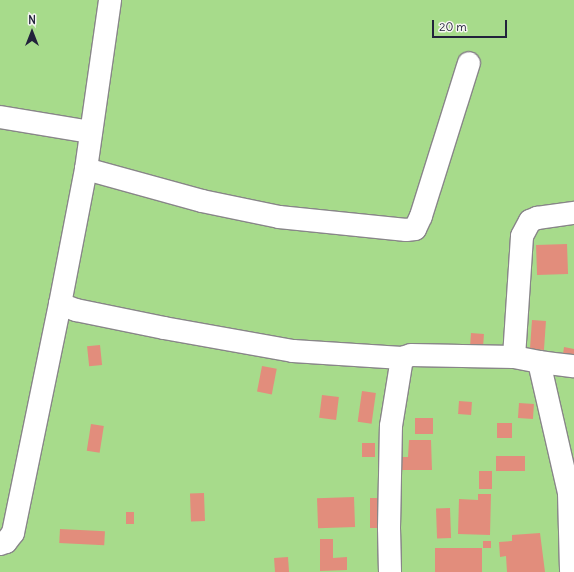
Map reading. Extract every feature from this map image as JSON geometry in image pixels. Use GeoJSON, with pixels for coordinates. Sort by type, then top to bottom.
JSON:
{"type":"FeatureCollection","features":[{"type":"Feature","properties":{"kind":"street"},"geometry":{"type":"LineString","coordinates":[[0,544],[6,542],[13,534],[60,304],[86,169],[110,0]]}},
{"type":"Feature","properties":{"kind":"street"},"geometry":{"type":"LineString","coordinates":[[86,169],[202,201],[279,217],[406,230],[415,229],[421,216],[470,63]]}},
{"type":"Feature","properties":{"kind":"street"},"geometry":{"type":"LineString","coordinates":[[0,117],[91,132]]}},
{"type":"Feature","properties":{"kind":"street"},"geometry":{"type":"LineString","coordinates":[[514,357],[522,236],[530,221],[537,218],[574,213]]}},
{"type":"Feature","properties":{"kind":"street"},"geometry":{"type":"LineString","coordinates":[[60,304],[76,310],[164,328],[293,351],[402,358],[411,354],[514,357],[539,362],[574,366]]}},
{"type":"Feature","properties":{"kind":"street"},"geometry":{"type":"LineString","coordinates":[[390,572],[389,528],[391,426],[402,358]]}},
{"type":"Feature","properties":{"kind":"street"},"geometry":{"type":"LineString","coordinates":[[539,362],[569,493],[571,572]]}},
{"type":"Feature","properties":{"kind":"green space"},"geometry":{"type":"Polygon","coordinates":[[[0,0],[574,0],[574,572],[0,572],[0,0]]]}},
{"type":"Feature","properties":{"kind":"building"},"geometry":{"type":"Polygon","coordinates":[[[567,244],[568,274],[537,275],[536,245],[567,244]]]}},
{"type":"Feature","properties":{"kind":"building"},"geometry":{"type":"Polygon","coordinates":[[[532,320],[546,321],[544,350],[530,349],[532,320]]]}},
{"type":"Feature","properties":{"kind":"building"},"geometry":{"type":"Polygon","coordinates":[[[471,333],[484,334],[483,348],[470,347],[471,333]]]}},
{"type":"Feature","properties":{"kind":"building"},"geometry":{"type":"Polygon","coordinates":[[[100,345],[102,365],[89,366],[87,346],[100,345]]]}},
{"type":"Feature","properties":{"kind":"building"},"geometry":{"type":"Polygon","coordinates":[[[564,347],[574,349],[574,363],[562,362],[564,347]]]}},
{"type":"Feature","properties":{"kind":"building"},"geometry":{"type":"Polygon","coordinates":[[[262,366],[277,369],[272,394],[257,392],[262,366]]]}},
{"type":"Feature","properties":{"kind":"building"},"geometry":{"type":"Polygon","coordinates":[[[362,391],[376,393],[372,424],[358,422],[362,391]]]}},
{"type":"Feature","properties":{"kind":"building"},"geometry":{"type":"Polygon","coordinates":[[[322,395],[339,397],[336,420],[319,418],[322,395]]]}},
{"type":"Feature","properties":{"kind":"building"},"geometry":{"type":"Polygon","coordinates":[[[459,401],[472,402],[471,415],[458,414],[459,401]]]}},
{"type":"Feature","properties":{"kind":"building"},"geometry":{"type":"Polygon","coordinates":[[[519,403],[534,404],[533,419],[518,418],[519,403]]]}},
{"type":"Feature","properties":{"kind":"building"},"geometry":{"type":"Polygon","coordinates":[[[415,418],[433,418],[433,434],[415,434],[415,418]]]}},
{"type":"Feature","properties":{"kind":"building"},"geometry":{"type":"Polygon","coordinates":[[[497,423],[512,423],[512,438],[497,438],[497,423]]]}},
{"type":"Feature","properties":{"kind":"building"},"geometry":{"type":"Polygon","coordinates":[[[91,424],[104,426],[100,453],[87,451],[91,424]]]}},
{"type":"Feature","properties":{"kind":"building"},"geometry":{"type":"Polygon","coordinates":[[[409,440],[431,440],[432,470],[401,470],[401,457],[408,457],[409,440]]]}},
{"type":"Feature","properties":{"kind":"building"},"geometry":{"type":"Polygon","coordinates":[[[362,443],[375,443],[375,457],[362,457],[362,443]]]}},
{"type":"Feature","properties":{"kind":"building"},"geometry":{"type":"Polygon","coordinates":[[[496,456],[525,456],[525,471],[496,471],[496,456]]]}},
{"type":"Feature","properties":{"kind":"building"},"geometry":{"type":"Polygon","coordinates":[[[479,471],[492,471],[492,489],[479,489],[479,471]]]}},
{"type":"Feature","properties":{"kind":"building"},"geometry":{"type":"Polygon","coordinates":[[[190,493],[204,493],[205,521],[191,521],[190,493]]]}},
{"type":"Feature","properties":{"kind":"building"},"geometry":{"type":"Polygon","coordinates":[[[478,494],[491,494],[490,535],[458,534],[459,499],[478,500],[478,494]]]}},
{"type":"Feature","properties":{"kind":"building"},"geometry":{"type":"Polygon","coordinates":[[[354,497],[355,527],[318,528],[317,498],[354,497]]]}},
{"type":"Feature","properties":{"kind":"building"},"geometry":{"type":"Polygon","coordinates":[[[370,498],[382,498],[382,528],[370,528],[370,498]]]}},
{"type":"Feature","properties":{"kind":"building"},"geometry":{"type":"Polygon","coordinates":[[[436,508],[450,508],[451,538],[437,538],[436,508]]]}},
{"type":"Feature","properties":{"kind":"building"},"geometry":{"type":"Polygon","coordinates":[[[126,512],[134,512],[134,524],[126,524],[126,512]]]}},
{"type":"Feature","properties":{"kind":"building"},"geometry":{"type":"Polygon","coordinates":[[[60,529],[105,531],[104,545],[59,543],[60,529]]]}},
{"type":"Feature","properties":{"kind":"building"},"geometry":{"type":"Polygon","coordinates":[[[540,533],[545,572],[507,572],[506,556],[500,557],[499,542],[512,541],[512,535],[540,533]]]}},
{"type":"Feature","properties":{"kind":"building"},"geometry":{"type":"Polygon","coordinates":[[[320,539],[333,539],[333,558],[347,557],[347,570],[320,571],[320,539]]]}},
{"type":"Feature","properties":{"kind":"building"},"geometry":{"type":"Polygon","coordinates":[[[483,541],[491,541],[491,548],[483,548],[483,541]]]}},
{"type":"Feature","properties":{"kind":"building"},"geometry":{"type":"Polygon","coordinates":[[[435,548],[482,548],[482,572],[435,572],[435,548]]]}},
{"type":"Feature","properties":{"kind":"building"},"geometry":{"type":"Polygon","coordinates":[[[288,557],[289,572],[275,572],[274,558],[288,557]]]}}]}
